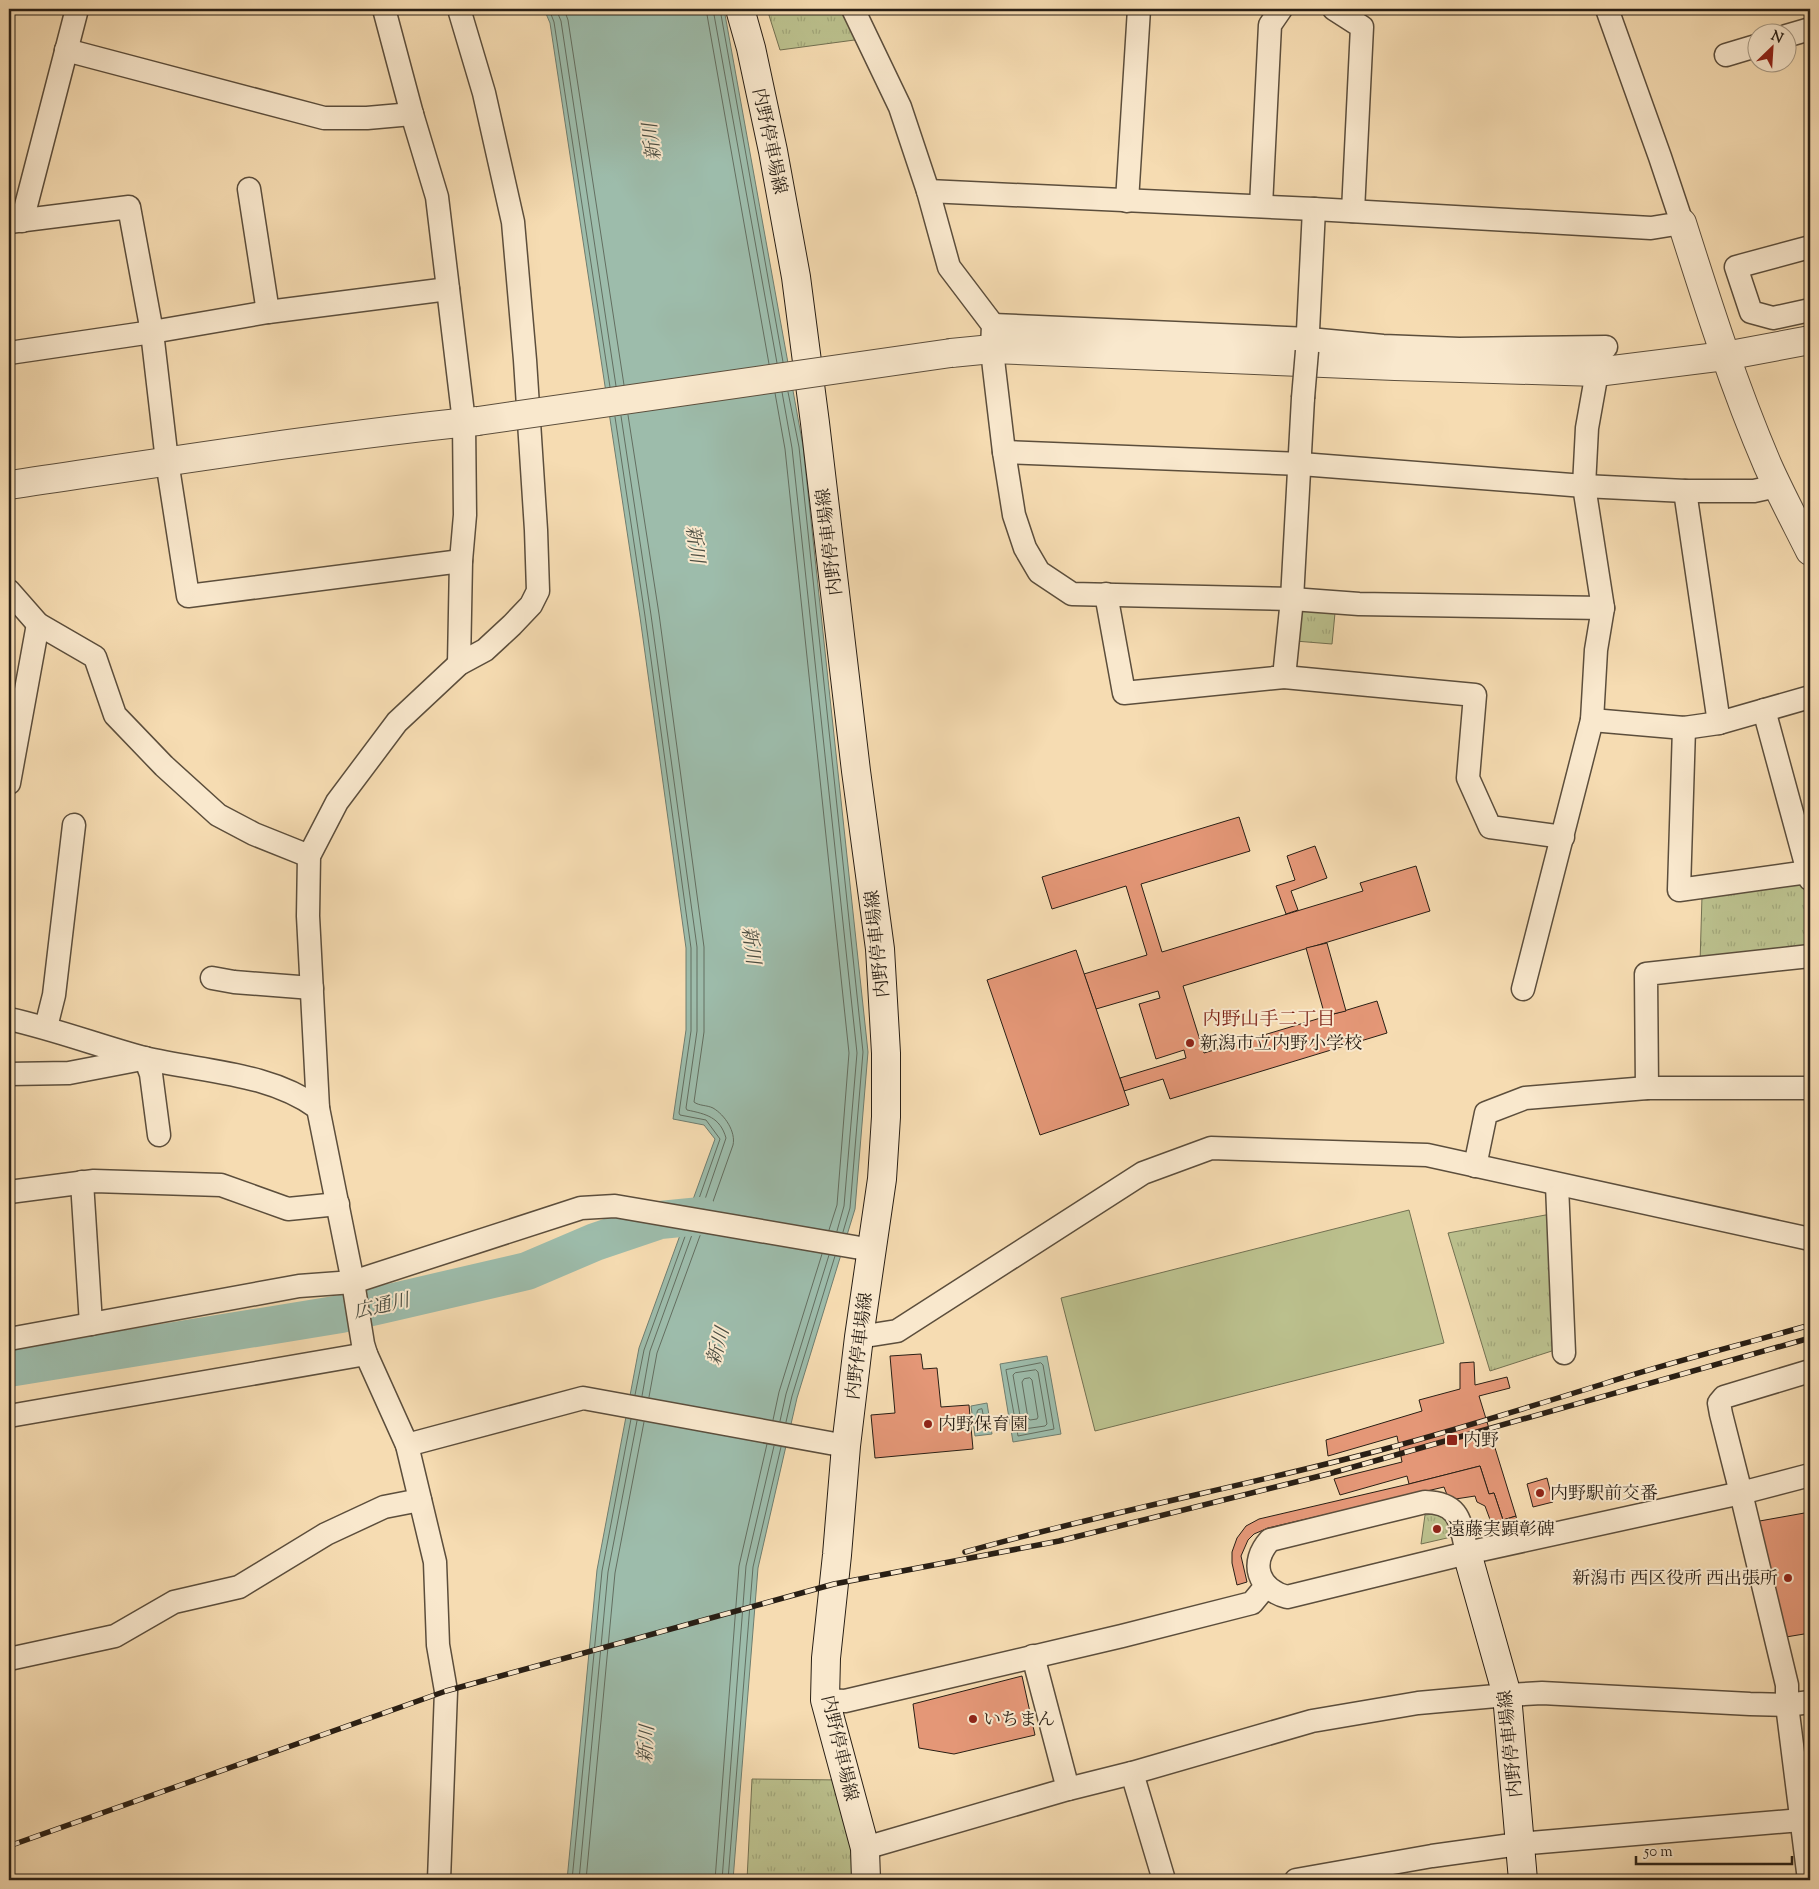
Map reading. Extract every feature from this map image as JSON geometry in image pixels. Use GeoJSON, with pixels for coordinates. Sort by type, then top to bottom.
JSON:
{"type":"FeatureCollection","features":[{"type":"Feature","properties":{"kind":"main road","name":"内野停車場線"},"geometry":{"type":"LineString","coordinates":[[740,9],[751,48],[773,151],[796,277],[856,771],[880,949],[886,1053],[886,1117],[882,1179],[859,1337],[846,1446],[826,1658],[825,1700],[865,1848],[866,1880]]}},
{"type":"Feature","properties":{"kind":"main road"},"geometry":{"type":"LineString","coordinates":[[1682,223],[1725,356],[1777,486],[1810,552]]}},
{"type":"Feature","properties":{"kind":"main road"},"geometry":{"type":"LineString","coordinates":[[9,484],[255,448],[442,423],[471,421],[951,353],[993,337],[1395,366],[1725,356],[1810,340]]}},
{"type":"Feature","properties":{"kind":"main road","name":"内野停車場線"},"geometry":{"type":"LineString","coordinates":[[1467,1553],[1507,1695],[1524,1880]]}},
{"type":"Feature","properties":{"kind":"street"},"geometry":{"type":"LineString","coordinates":[[76,9],[66,50],[15,222],[129,207],[152,332],[168,461],[188,596],[461,561]]}},
{"type":"Feature","properties":{"kind":"street"},"geometry":{"type":"LineString","coordinates":[[384,9],[412,114],[437,197],[448,289],[471,421],[461,561],[459,664]]}},
{"type":"Feature","properties":{"kind":"street"},"geometry":{"type":"LineString","coordinates":[[438,1880],[446,1691],[438,1645],[435,1562],[407,1445],[365,1349],[318,1108],[308,916],[308,856],[337,802],[397,722],[459,664],[485,650],[531,606],[538,591],[526,360],[513,222],[484,92],[459,9]]}},
{"type":"Feature","properties":{"kind":"street"},"geometry":{"type":"LineString","coordinates":[[853,9],[900,107],[928,191],[949,267],[993,337],[1004,452],[1014,515],[1025,548],[1039,572],[1072,594],[1292,599],[1359,604],[1603,608]]}},
{"type":"Feature","properties":{"kind":"street"},"geometry":{"type":"LineString","coordinates":[[1126,201],[1139,9]]}},
{"type":"Feature","properties":{"kind":"street"},"geometry":{"type":"LineString","coordinates":[[1261,206],[1270,25],[1281,9]]}},
{"type":"Feature","properties":{"kind":"street"},"geometry":{"type":"LineString","coordinates":[[1334,9],[1362,27],[1353,211]]}},
{"type":"Feature","properties":{"kind":"street"},"geometry":{"type":"LineString","coordinates":[[928,191],[1261,206],[1651,228],[1682,223],[1607,9]]}},
{"type":"Feature","properties":{"kind":"street"},"geometry":{"type":"LineString","coordinates":[[1796,33],[1810,29]]}},
{"type":"Feature","properties":{"kind":"street"},"geometry":{"type":"LineString","coordinates":[[1726,55],[1746,49]]}},
{"type":"Feature","properties":{"kind":"street"},"geometry":{"type":"LineString","coordinates":[[66,50],[324,118],[367,118],[412,114]]}},
{"type":"Feature","properties":{"kind":"street"},"geometry":{"type":"LineString","coordinates":[[249,189],[268,312]]}},
{"type":"Feature","properties":{"kind":"street"},"geometry":{"type":"LineString","coordinates":[[1284,677],[1292,599],[1301,464],[1314,209]]}},
{"type":"Feature","properties":{"kind":"street"},"geometry":{"type":"LineString","coordinates":[[1810,246],[1736,267],[1751,312],[1773,318],[1810,310]]}},
{"type":"Feature","properties":{"kind":"street"},"geometry":{"type":"LineString","coordinates":[[9,352],[152,332],[268,312],[448,289]]}},
{"type":"Feature","properties":{"kind":"street"},"geometry":{"type":"LineString","coordinates":[[993,337],[1383,346],[1459,349],[1602,360],[1587,428],[1584,486],[1603,608],[1596,650],[1592,720],[1523,989]]}},
{"type":"Feature","properties":{"kind":"street"},"geometry":{"type":"LineString","coordinates":[[1004,452],[1301,464],[1584,486],[1685,491],[1754,491],[1777,486]]}},
{"type":"Feature","properties":{"kind":"street"},"geometry":{"type":"LineString","coordinates":[[1685,491],[1718,723]]}},
{"type":"Feature","properties":{"kind":"street"},"geometry":{"type":"LineString","coordinates":[[9,591],[38,624],[96,656],[115,715],[164,766],[218,815],[254,834],[308,856]]}},
{"type":"Feature","properties":{"kind":"street"},"geometry":{"type":"LineString","coordinates":[[1106,594],[1124,693],[1284,677],[1475,695],[1468,778],[1490,827],[1563,837]]}},
{"type":"Feature","properties":{"kind":"street"},"geometry":{"type":"LineString","coordinates":[[9,783],[38,624]]}},
{"type":"Feature","properties":{"kind":"street"},"geometry":{"type":"LineString","coordinates":[[1592,720],[1684,728],[1718,723],[1810,697]]}},
{"type":"Feature","properties":{"kind":"street"},"geometry":{"type":"LineString","coordinates":[[1684,728],[1680,890],[1809,875],[1764,710]]}},
{"type":"Feature","properties":{"kind":"street"},"geometry":{"type":"LineString","coordinates":[[46,1027],[54,995],[74,825]]}},
{"type":"Feature","properties":{"kind":"street"},"geometry":{"type":"LineString","coordinates":[[1647,1088],[1646,974],[1810,956]]}},
{"type":"Feature","properties":{"kind":"street"},"geometry":{"type":"LineString","coordinates":[[212,978],[234,982],[312,988]]}},
{"type":"Feature","properties":{"kind":"street"},"geometry":{"type":"LineString","coordinates":[[9,1019],[46,1027],[145,1058],[259,1080],[301,1096],[318,1108]]}},
{"type":"Feature","properties":{"kind":"street"},"geometry":{"type":"LineString","coordinates":[[9,1074],[69,1073],[145,1058]]}},
{"type":"Feature","properties":{"kind":"street"},"geometry":{"type":"LineString","coordinates":[[145,1058],[150,1074],[159,1135]]}},
{"type":"Feature","properties":{"kind":"street"},"geometry":{"type":"LineString","coordinates":[[1475,1166],[1486,1113],[1525,1098],[1647,1088],[1810,1088]]}},
{"type":"Feature","properties":{"kind":"street"},"geometry":{"type":"LineString","coordinates":[[859,1337],[897,1331],[1143,1173],[1211,1148],[1427,1155],[1810,1239]]}},
{"type":"Feature","properties":{"kind":"street"},"geometry":{"type":"LineString","coordinates":[[9,1192],[94,1181],[221,1185],[288,1209],[338,1204]]}},
{"type":"Feature","properties":{"kind":"street"},"geometry":{"type":"LineString","coordinates":[[82,1182],[91,1324]]}},
{"type":"Feature","properties":{"kind":"street"},"geometry":{"type":"LineString","coordinates":[[1557,1184],[1564,1353]]}},
{"type":"Feature","properties":{"kind":"street"},"geometry":{"type":"LineString","coordinates":[[9,1340],[299,1286],[354,1286],[581,1208],[614,1206],[872,1250]]}},
{"type":"Feature","properties":{"kind":"street"},"geometry":{"type":"LineString","coordinates":[[9,1416],[365,1349]]}},
{"type":"Feature","properties":{"kind":"street"},"geometry":{"type":"LineString","coordinates":[[1809,1880],[1787,1705],[1787,1685],[1720,1414],[1720,1403],[1724,1397],[1810,1370]]}},
{"type":"Feature","properties":{"kind":"street"},"geometry":{"type":"LineString","coordinates":[[407,1445],[583,1398],[846,1446]]}},
{"type":"Feature","properties":{"kind":"street"},"geometry":{"type":"LineString","coordinates":[[1467,1553],[1461,1522],[1452,1510],[1438,1503],[1425,1502],[1270,1540],[1262,1549],[1258,1559],[1259,1572],[1266,1586],[1278,1594],[1287,1597],[1467,1553],[1741,1493],[1810,1475]]}},
{"type":"Feature","properties":{"kind":"street"},"geometry":{"type":"LineString","coordinates":[[9,1659],[115,1636],[174,1602],[239,1587],[326,1534],[384,1507],[420,1500]]}},
{"type":"Feature","properties":{"kind":"street"},"geometry":{"type":"LineString","coordinates":[[825,1700],[845,1701],[1122,1636],[1252,1603],[1266,1586]]}},
{"type":"Feature","properties":{"kind":"street"},"geometry":{"type":"LineString","coordinates":[[1033,1656],[1068,1789]]}},
{"type":"Feature","properties":{"kind":"street"},"geometry":{"type":"LineString","coordinates":[[865,1848],[1312,1721],[1418,1703],[1542,1693],[1787,1705],[1810,1702]]}},
{"type":"Feature","properties":{"kind":"street"},"geometry":{"type":"LineString","coordinates":[[1132,1773],[1164,1880]]}},
{"type":"Feature","properties":{"kind":"street"},"geometry":{"type":"LineString","coordinates":[[1296,1880],[1432,1856],[1520,1844],[1801,1820]]}},
{"type":"Feature","properties":{"kind":"green space"},"geometry":{"type":"Polygon","coordinates":[[[767,9],[847,9],[862,39],[780,50],[767,9]]]}},
{"type":"Feature","properties":{"kind":"green space"},"geometry":{"type":"Polygon","coordinates":[[[1298,610],[1335,613],[1332,644],[1295,641],[1298,610]]]}},
{"type":"Feature","properties":{"kind":"green space"},"geometry":{"type":"Polygon","coordinates":[[[1804,881],[1810,902],[1810,949],[1700,963],[1702,896],[1804,881]]]}},
{"type":"Feature","properties":{"kind":"green space"},"geometry":{"type":"Polygon","coordinates":[[[1409,1210],[1444,1343],[1095,1431],[1061,1298],[1409,1210]]]}},
{"type":"Feature","properties":{"kind":"green space"},"geometry":{"type":"Polygon","coordinates":[[[1551,1214],[1558,1349],[1490,1371],[1448,1233],[1551,1214]]]}},
{"type":"Feature","properties":{"kind":"green space"},"geometry":{"type":"Polygon","coordinates":[[[1434,1514],[1449,1522],[1460,1535],[1421,1544],[1425,1515],[1434,1514]]]}},
{"type":"Feature","properties":{"kind":"green space"},"geometry":{"type":"Polygon","coordinates":[[[752,1779],[844,1780],[862,1880],[747,1880],[752,1779]]]}},
{"type":"Feature","properties":{"kind":"water","name":"新川"},"geometry":{"type":"Polygon","coordinates":[[[544,9],[724,9],[803,446],[868,1052],[855,1209],[797,1398],[758,1568],[733,1880],[567,1880],[597,1570],[639,1348],[715,1139],[704,1125],[673,1119],[686,1030],[686,948],[640,617],[550,23],[544,9]]]}},
{"type":"Feature","properties":{"kind":"water"},"geometry":{"type":"Polygon","coordinates":[[[1047,1356],[1061,1434],[1013,1442],[1000,1364],[1047,1356]]]}},
{"type":"Feature","properties":{"kind":"water"},"geometry":{"type":"Polygon","coordinates":[[[987,1403],[992,1434],[975,1436],[971,1406],[987,1403]]]}},
{"type":"Feature","properties":{"kind":"building"},"geometry":{"type":"Polygon","coordinates":[[[1239,817],[1250,851],[1141,884],[1162,952],[1363,891],[1360,883],[1416,866],[1430,911],[1183,986],[1204,1053],[1377,1001],[1387,1033],[1170,1099],[1163,1079],[1124,1091],[1120,1078],[1186,1058],[1184,1050],[1156,1059],[1139,1004],[1160,998],[1158,991],[1096,1009],[1084,974],[1147,955],[1126,886],[1052,909],[1042,877],[1239,817]]]}},
{"type":"Feature","properties":{"kind":"building"},"geometry":{"type":"Polygon","coordinates":[[[1315,846],[1327,878],[1291,891],[1298,910],[1286,914],[1276,886],[1295,880],[1287,856],[1315,846]]]}},
{"type":"Feature","properties":{"kind":"building"},"geometry":{"type":"Polygon","coordinates":[[[1327,943],[1346,1011],[1325,1016],[1306,948],[1327,943]]]}},
{"type":"Feature","properties":{"kind":"building"},"geometry":{"type":"Polygon","coordinates":[[[1076,950],[1129,1105],[1040,1135],[987,980],[1076,950]]]}},
{"type":"Feature","properties":{"kind":"building"},"geometry":{"type":"Polygon","coordinates":[[[921,1354],[923,1369],[937,1368],[941,1407],[969,1405],[973,1449],[875,1458],[871,1415],[895,1413],[890,1356],[921,1354]]]}},
{"type":"Feature","properties":{"kind":"building"},"geometry":{"type":"Polygon","coordinates":[[[1474,1362],[1475,1385],[1507,1377],[1510,1388],[1479,1396],[1516,1516],[1503,1520],[1494,1493],[1489,1494],[1480,1466],[1409,1484],[1407,1476],[1340,1495],[1334,1479],[1402,1462],[1397,1436],[1328,1456],[1326,1440],[1422,1411],[1419,1400],[1460,1389],[1460,1363],[1474,1362]]]}},
{"type":"Feature","properties":{"kind":"building"},"geometry":{"type":"Polygon","coordinates":[[[1480,1466],[1489,1494],[1494,1493],[1503,1520],[1516,1516],[1518,1528],[1495,1533],[1485,1506],[1477,1502],[1475,1496],[1449,1500],[1444,1487],[1268,1528],[1254,1534],[1248,1540],[1241,1556],[1247,1582],[1237,1585],[1232,1563],[1232,1552],[1237,1538],[1246,1526],[1259,1519],[1480,1466]]]}},
{"type":"Feature","properties":{"kind":"building","name":"内野駅前交番"},"geometry":{"type":"Polygon","coordinates":[[[1547,1478],[1553,1502],[1533,1507],[1527,1484],[1547,1478]]]}},
{"type":"Feature","properties":{"kind":"building","name":"新潟市 西区役所 西出張所"},"geometry":{"type":"Polygon","coordinates":[[[1810,1512],[1810,1633],[1780,1638],[1754,1522],[1810,1512]]]}},
{"type":"Feature","properties":{"kind":"building","name":"いちまん"},"geometry":{"type":"Polygon","coordinates":[[[1022,1676],[1035,1735],[954,1754],[919,1748],[913,1704],[1022,1676]]]}},
{"type":"Feature","properties":{"kind":"waterway","name":"広通川"},"geometry":{"type":"LineString","coordinates":[[9,1368],[341,1314],[527,1271],[595,1242],[660,1220],[701,1216]]}},
{"type":"Feature","properties":{"kind":"railway"},"geometry":{"type":"LineString","coordinates":[[965,1552],[1064,1526],[1392,1447],[1654,1368],[1810,1325]]}},
{"type":"Feature","properties":{"kind":"railway"},"geometry":{"type":"LineString","coordinates":[[9,1846],[446,1691],[834,1584],[1059,1541],[1332,1473],[1810,1338]]}},
{"type":"Feature","properties":{"kind":"place","name":"新潟市立内野小学校"},"geometry":{"type":"Point","coordinates":[1190,1043]}},
{"type":"Feature","properties":{"kind":"place","name":"内野保育園"},"geometry":{"type":"Point","coordinates":[928,1424]}},
{"type":"Feature","properties":{"kind":"place","name":"内野"},"geometry":{"type":"Point","coordinates":[1452,1440]}},
{"type":"Feature","properties":{"kind":"place","name":"内野駅前交番"},"geometry":{"type":"Point","coordinates":[1540,1493]}},
{"type":"Feature","properties":{"kind":"place","name":"遠藤実顕彰碑"},"geometry":{"type":"Point","coordinates":[1437,1529]}},
{"type":"Feature","properties":{"kind":"place","name":"新潟市 西区役所 西出張所"},"geometry":{"type":"Point","coordinates":[1788,1578]}},
{"type":"Feature","properties":{"kind":"place","name":"いちまん"},"geometry":{"type":"Point","coordinates":[973,1719]}},
{"type":"Feature","properties":{"kind":"district","name":"内野山手二丁目"},"geometry":{"type":"Point","coordinates":[1269,1018]}}]}
